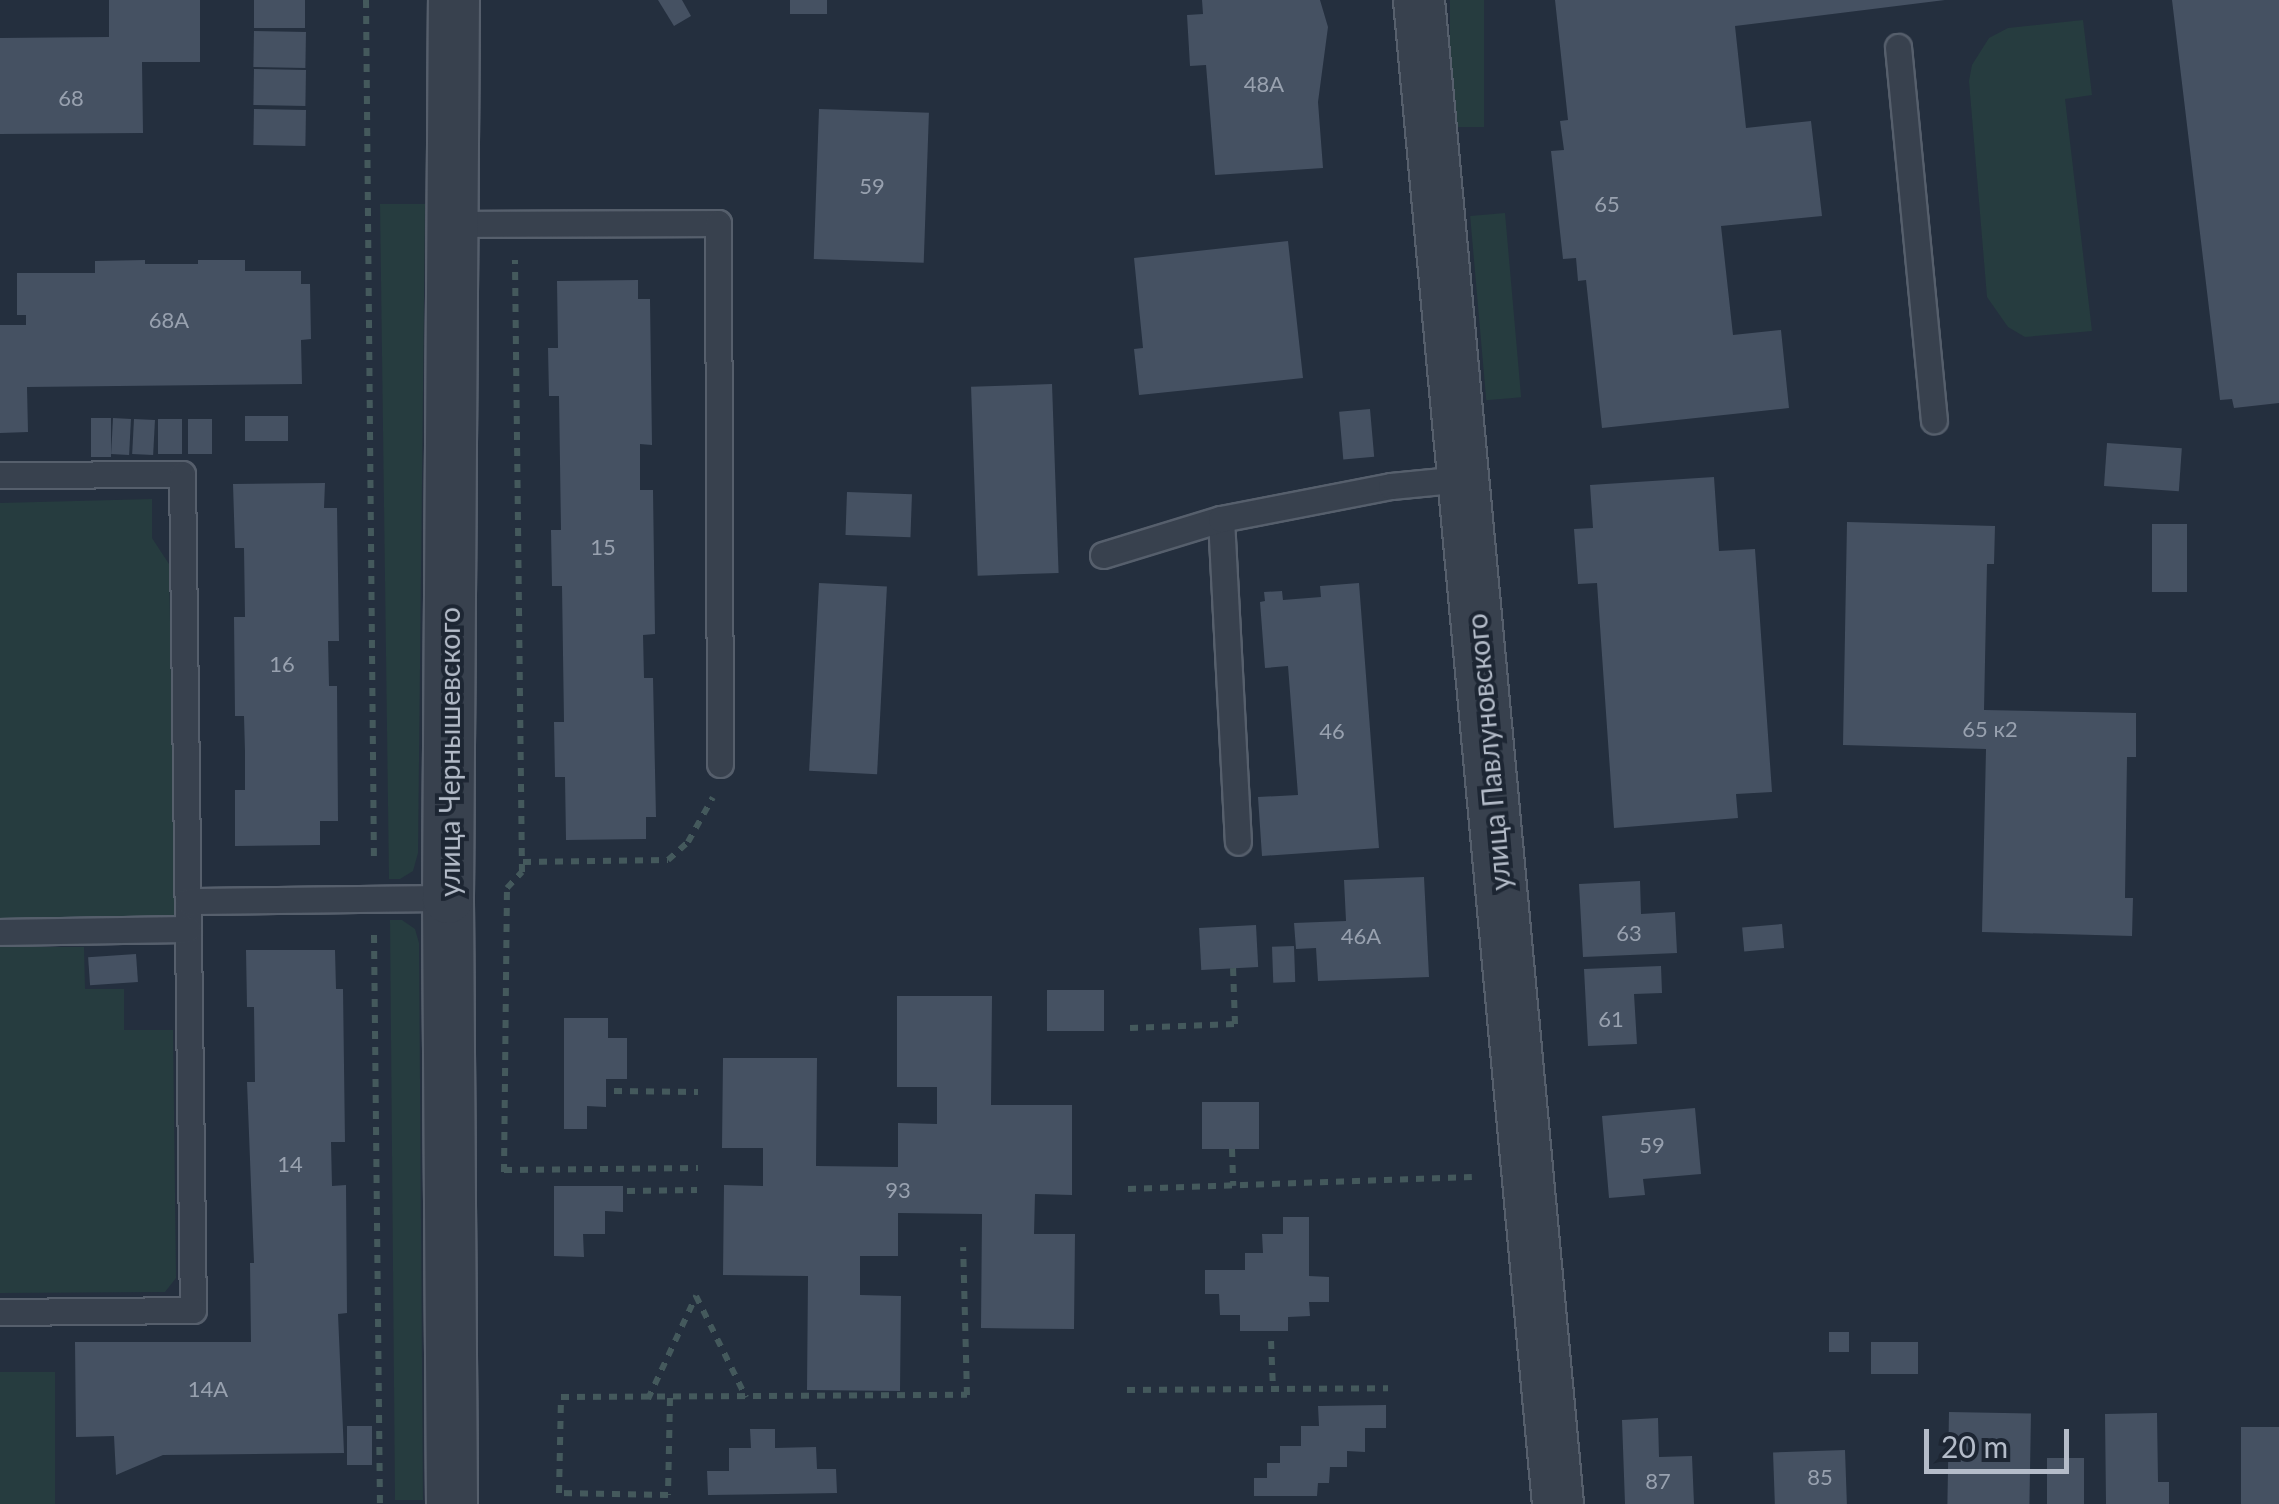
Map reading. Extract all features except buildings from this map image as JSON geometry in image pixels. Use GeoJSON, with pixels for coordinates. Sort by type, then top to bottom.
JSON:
{"type":"FeatureCollection","features":[{"type":"Feature","properties":{"kind":"street","name":"улица Чернышевского"},"geometry":{"type":"LineString","coordinates":[[452,1504],[448,898],[454,0]]}},
{"type":"Feature","properties":{"kind":"street","name":"улица Павлуновского"},"geometry":{"type":"LineString","coordinates":[[1419,0],[1558,1504]]}},
{"type":"Feature","properties":{"kind":"lane"},"geometry":{"type":"LineString","coordinates":[[1898,47],[1934,420]]}},
{"type":"Feature","properties":{"kind":"lane"},"geometry":{"type":"LineString","coordinates":[[452,224],[718,223],[720,764]]}},
{"type":"Feature","properties":{"kind":"lane"},"geometry":{"type":"LineString","coordinates":[[0,475],[182,474],[193,1310],[0,1312]]}},
{"type":"Feature","properties":{"kind":"lane"},"geometry":{"type":"LineString","coordinates":[[1103,555],[1221,519],[1391,486],[1462,479]]}},
{"type":"Feature","properties":{"kind":"lane"},"geometry":{"type":"LineString","coordinates":[[1221,519],[1238,842]]}},
{"type":"Feature","properties":{"kind":"lane"},"geometry":{"type":"LineString","coordinates":[[188,901],[448,898]]}},
{"type":"Feature","properties":{"kind":"lane"},"geometry":{"type":"LineString","coordinates":[[0,932],[188,929]]}},
{"type":"Feature","properties":{"kind":"path"},"geometry":{"type":"LineString","coordinates":[[366,0],[380,1504]]}},
{"type":"Feature","properties":{"kind":"path"},"geometry":{"type":"LineString","coordinates":[[503,1189],[507,888],[522,872],[514,224]]}},
{"type":"Feature","properties":{"kind":"path"},"geometry":{"type":"LineString","coordinates":[[522,862],[668,860],[688,842],[706,816],[720,764]]}},
{"type":"Feature","properties":{"kind":"path"},"geometry":{"type":"LineString","coordinates":[[1130,1028],[1235,1024],[1233,968]]}},
{"type":"Feature","properties":{"kind":"path"},"geometry":{"type":"LineString","coordinates":[[614,1092],[698,1092]]}},
{"type":"Feature","properties":{"kind":"path"},"geometry":{"type":"LineString","coordinates":[[1232,1149],[1233,1186]]}},
{"type":"Feature","properties":{"kind":"path"},"geometry":{"type":"LineString","coordinates":[[449,1170],[698,1168]]}},
{"type":"Feature","properties":{"kind":"path"},"geometry":{"type":"LineString","coordinates":[[1128,1190],[1472,1178]]}},
{"type":"Feature","properties":{"kind":"path"},"geometry":{"type":"LineString","coordinates":[[627,1191],[698,1190]]}},
{"type":"Feature","properties":{"kind":"path"},"geometry":{"type":"LineString","coordinates":[[670,1398],[668,1495],[560,1493],[561,1397],[967,1396],[963,1247]]}},
{"type":"Feature","properties":{"kind":"path"},"geometry":{"type":"LineString","coordinates":[[648,1399],[696,1296],[746,1398]]}},
{"type":"Feature","properties":{"kind":"path"},"geometry":{"type":"LineString","coordinates":[[1271,1340],[1273,1389]]}},
{"type":"Feature","properties":{"kind":"path"},"geometry":{"type":"LineString","coordinates":[[1127,1390],[1388,1388]]}},
{"type":"Feature","properties":{"kind":"green space"},"geometry":{"type":"Polygon","coordinates":[[[1450,0],[1484,0],[1484,127],[1450,127],[1450,0]]]}},
{"type":"Feature","properties":{"kind":"green space"},"geometry":{"type":"Polygon","coordinates":[[[2083,20],[2092,95],[2065,99],[2092,331],[2025,337],[2008,327],[1987,297],[1969,81],[1972,65],[1989,38],[2008,28],[2083,20]]]}},
{"type":"Feature","properties":{"kind":"green space"},"geometry":{"type":"Polygon","coordinates":[[[380,204],[425,204],[418,853],[413,871],[400,879],[389,879],[380,204]]]}},
{"type":"Feature","properties":{"kind":"green space"},"geometry":{"type":"Polygon","coordinates":[[[1505,213],[1521,397],[1486,400],[1470,216],[1505,213]]]}},
{"type":"Feature","properties":{"kind":"green space"},"geometry":{"type":"Polygon","coordinates":[[[152,499],[152,538],[169,564],[175,917],[0,919],[0,503],[152,499]]]}},
{"type":"Feature","properties":{"kind":"green space"},"geometry":{"type":"Polygon","coordinates":[[[390,920],[402,920],[415,929],[419,943],[423,1500],[395,1500],[390,920]]]}},
{"type":"Feature","properties":{"kind":"green space"},"geometry":{"type":"Polygon","coordinates":[[[0,947],[84,947],[85,989],[124,989],[124,1030],[173,1030],[176,1278],[165,1292],[0,1293],[0,947]]]}},
{"type":"Feature","properties":{"kind":"green space"},"geometry":{"type":"Polygon","coordinates":[[[0,1372],[55,1372],[55,1504],[0,1504],[0,1372]]]}}]}
